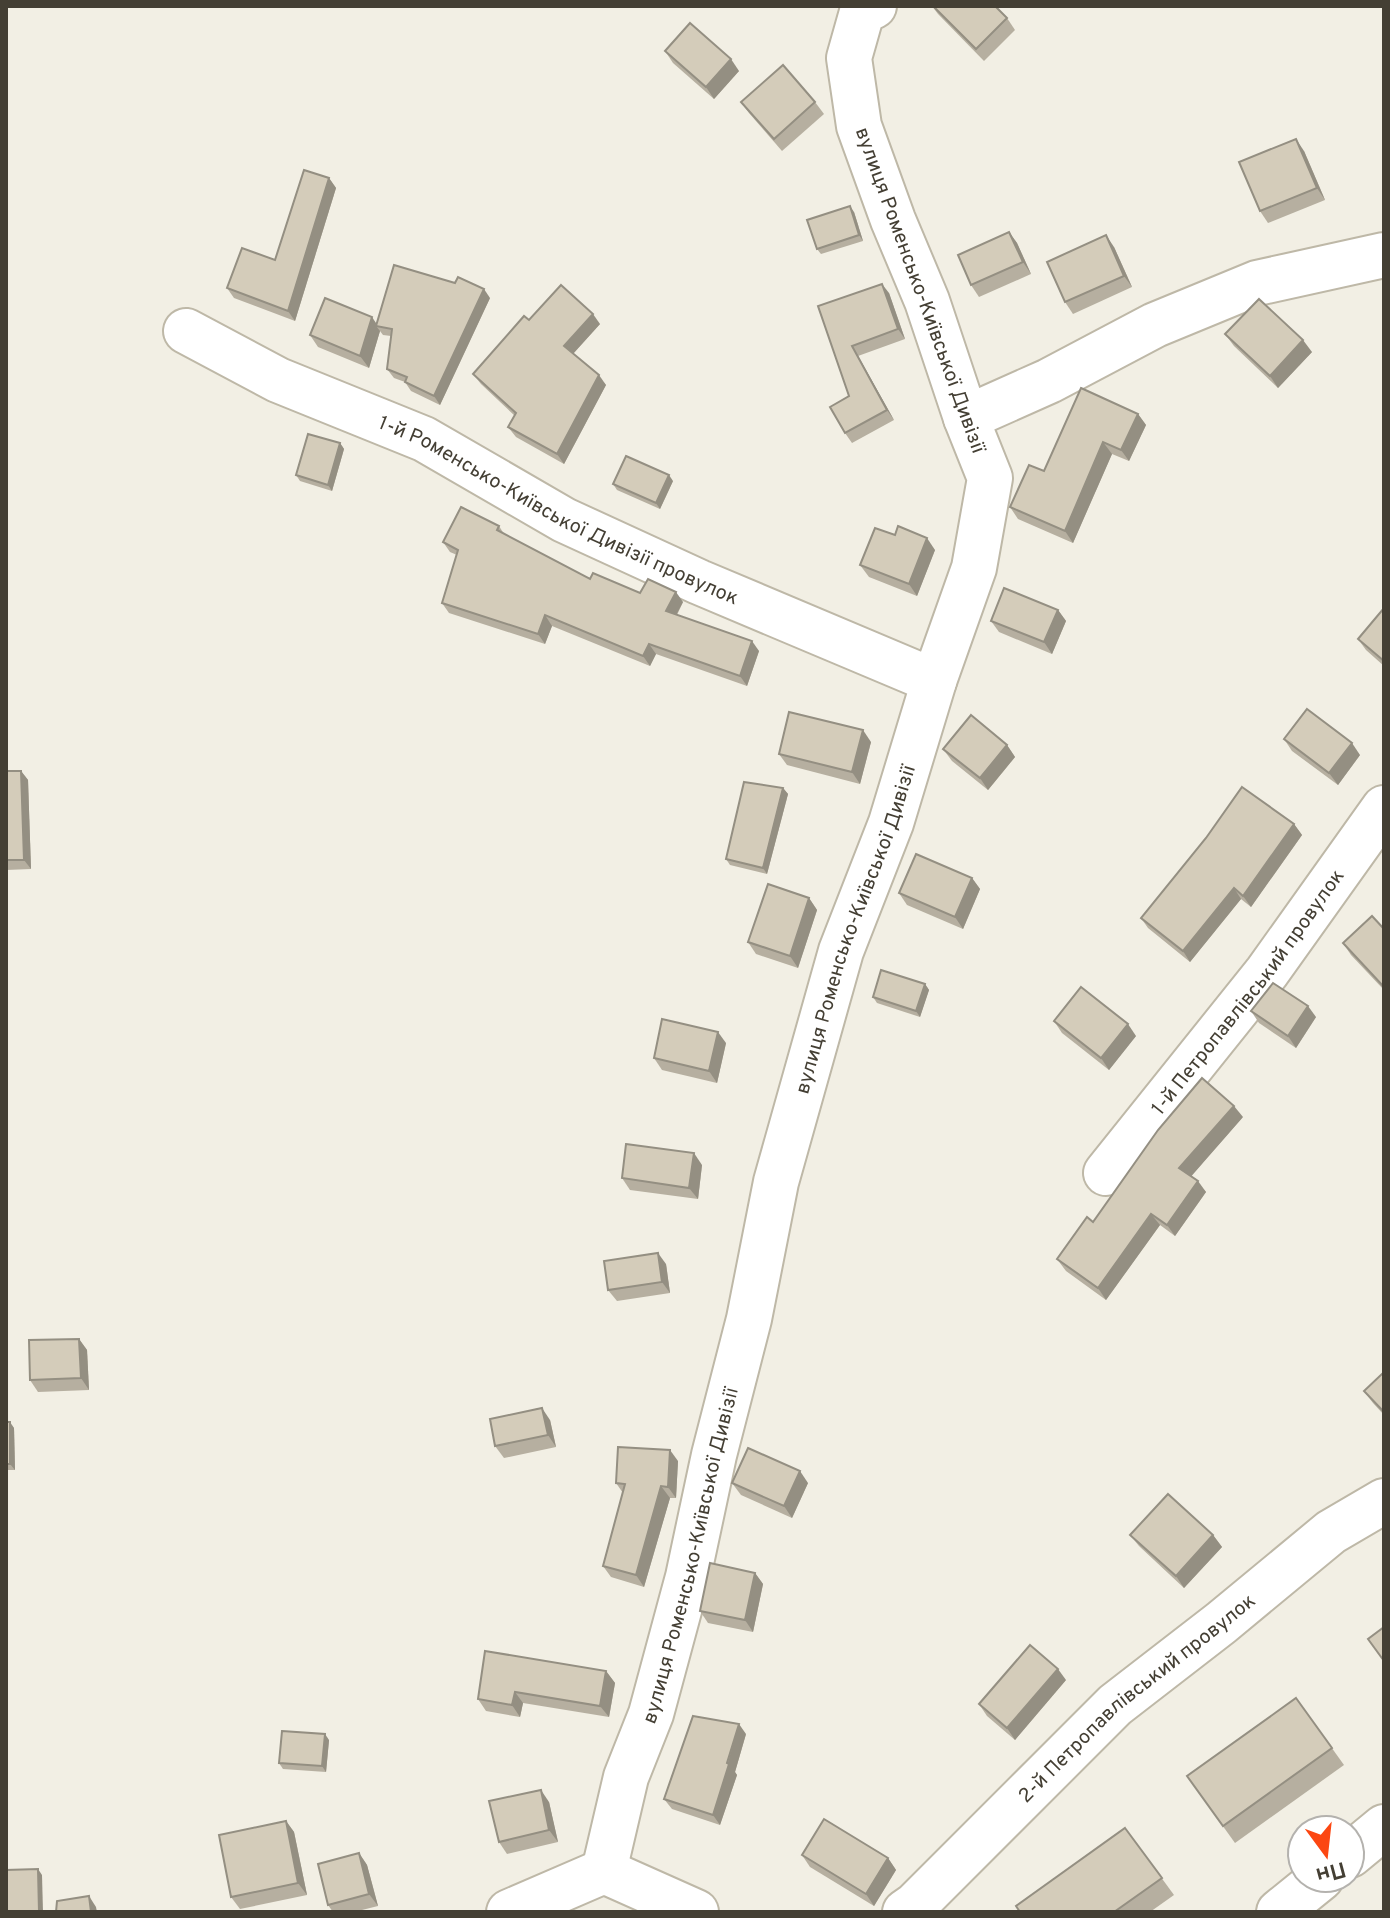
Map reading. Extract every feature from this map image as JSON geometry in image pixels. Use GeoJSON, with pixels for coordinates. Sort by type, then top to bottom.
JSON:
{"type":"FeatureCollection","features":[{"type":"Feature","properties":{"kind":"street","name":"вулиця Роменсько-Київської Дивізії"},"geometry":{"type":"LineString","coordinates":[[604,1871],[626,1777],[651,1714],[688,1577],[714,1455],[749,1319],[776,1182],[841,951],[891,823],[934,681],[974,568],[990,478],[966,418],[927,301],[859,126],[849,58],[863,8]]}},
{"type":"Feature","properties":{"kind":"street"},"geometry":{"type":"LineString","coordinates":[[966,418],[1049,381],[1155,325],[1257,283],[1384,255]]}},
{"type":"Feature","properties":{"kind":"street","name":"1-й Роменсько-Київської Дивізії провулок"},"geometry":{"type":"LineString","coordinates":[[186,331],[278,380],[424,439],[564,520],[699,582],[934,681]]}},
{"type":"Feature","properties":{"kind":"street","name":"1-й Петропавлівський провулок"},"geometry":{"type":"LineString","coordinates":[[1106,1173],[1267,972],[1384,808]]}},
{"type":"Feature","properties":{"kind":"street","name":"2-й Петропавлівський провулок"},"geometry":{"type":"LineString","coordinates":[[905,1912],[1115,1705],[1331,1532],[1384,1501]]}},
{"type":"Feature","properties":{"kind":"street"},"geometry":{"type":"LineString","coordinates":[[1366,1842],[1384,1827]]}},
{"type":"Feature","properties":{"kind":"street"},"geometry":{"type":"LineString","coordinates":[[509,1912],[604,1871],[696,1912]]}},
{"type":"Feature","properties":{"kind":"street"},"geometry":{"type":"LineString","coordinates":[[1279,1912],[1301,1894]]}},
{"type":"Feature","properties":{"kind":"building"},"geometry":{"type":"Polygon","coordinates":[[[933,6],[995,6],[1007,18],[976,49],[933,6]]]}},
{"type":"Feature","properties":{"kind":"building"},"geometry":{"type":"Polygon","coordinates":[[[690,23],[731,59],[706,87],[665,51],[690,23]]]}},
{"type":"Feature","properties":{"kind":"building"},"geometry":{"type":"Polygon","coordinates":[[[783,65],[815,102],[774,139],[741,102],[783,65]]]}},
{"type":"Feature","properties":{"kind":"building"},"geometry":{"type":"Polygon","coordinates":[[[1296,139],[1317,188],[1260,211],[1239,162],[1296,139]]]}},
{"type":"Feature","properties":{"kind":"building"},"geometry":{"type":"Polygon","coordinates":[[[304,170],[329,178],[288,311],[227,288],[242,248],[275,260],[304,170]]]}},
{"type":"Feature","properties":{"kind":"building"},"geometry":{"type":"Polygon","coordinates":[[[850,206],[859,235],[817,249],[807,220],[850,206]]]}},
{"type":"Feature","properties":{"kind":"building"},"geometry":{"type":"Polygon","coordinates":[[[1009,232],[1023,262],[971,285],[958,255],[1009,232]]]}},
{"type":"Feature","properties":{"kind":"building"},"geometry":{"type":"Polygon","coordinates":[[[1106,235],[1124,276],[1065,302],[1047,262],[1106,235]]]}},
{"type":"Feature","properties":{"kind":"building"},"geometry":{"type":"Polygon","coordinates":[[[394,265],[455,283],[458,277],[484,289],[434,396],[405,382],[407,377],[387,369],[392,329],[376,326],[394,265]]]}},
{"type":"Feature","properties":{"kind":"building"},"geometry":{"type":"Polygon","coordinates":[[[882,284],[898,329],[852,346],[887,410],[845,433],[830,407],[849,396],[818,306],[882,284]]]}},
{"type":"Feature","properties":{"kind":"building"},"geometry":{"type":"Polygon","coordinates":[[[561,285],[593,314],[564,346],[599,375],[557,454],[508,427],[516,413],[473,374],[524,316],[529,320],[561,285]]]}},
{"type":"Feature","properties":{"kind":"building"},"geometry":{"type":"Polygon","coordinates":[[[325,298],[372,317],[360,356],[310,335],[325,298]]]}},
{"type":"Feature","properties":{"kind":"building"},"geometry":{"type":"Polygon","coordinates":[[[1259,299],[1303,340],[1270,376],[1225,334],[1259,299]]]}},
{"type":"Feature","properties":{"kind":"building"},"geometry":{"type":"Polygon","coordinates":[[[1081,388],[1138,414],[1121,450],[1103,442],[1065,531],[1010,507],[1029,465],[1044,471],[1081,388]]]}},
{"type":"Feature","properties":{"kind":"building"},"geometry":{"type":"Polygon","coordinates":[[[308,434],[340,443],[328,485],[296,475],[308,434]]]}},
{"type":"Feature","properties":{"kind":"building"},"geometry":{"type":"Polygon","coordinates":[[[626,456],[669,475],[656,503],[613,484],[626,456]]]}},
{"type":"Feature","properties":{"kind":"building"},"geometry":{"type":"Polygon","coordinates":[[[461,507],[499,526],[497,530],[590,579],[593,573],[640,593],[648,579],[676,592],[666,611],[752,641],[740,676],[649,644],[643,656],[545,615],[538,634],[442,603],[458,550],[443,542],[461,507]]]}},
{"type":"Feature","properties":{"kind":"building"},"geometry":{"type":"Polygon","coordinates":[[[898,526],[927,538],[909,584],[860,565],[875,528],[895,535],[898,526]]]}},
{"type":"Feature","properties":{"kind":"building"},"geometry":{"type":"Polygon","coordinates":[[[1004,588],[1058,610],[1044,642],[991,621],[1004,588]]]}},
{"type":"Feature","properties":{"kind":"building"},"geometry":{"type":"Polygon","coordinates":[[[1384,608],[1384,661],[1358,639],[1384,608]]]}},
{"type":"Feature","properties":{"kind":"building"},"geometry":{"type":"Polygon","coordinates":[[[1307,709],[1352,743],[1329,773],[1284,739],[1307,709]]]}},
{"type":"Feature","properties":{"kind":"building"},"geometry":{"type":"Polygon","coordinates":[[[789,712],[863,730],[852,772],[779,754],[789,712]]]}},
{"type":"Feature","properties":{"kind":"building"},"geometry":{"type":"Polygon","coordinates":[[[971,715],[1007,745],[980,778],[943,749],[971,715]]]}},
{"type":"Feature","properties":{"kind":"building"},"geometry":{"type":"Polygon","coordinates":[[[6,771],[21,771],[24,860],[6,860],[6,771]]]}},
{"type":"Feature","properties":{"kind":"building"},"geometry":{"type":"Polygon","coordinates":[[[744,782],[783,788],[763,868],[726,859],[744,782]]]}},
{"type":"Feature","properties":{"kind":"building"},"geometry":{"type":"Polygon","coordinates":[[[1242,787],[1294,824],[1243,896],[1234,888],[1183,951],[1141,918],[1206,838],[1242,787]]]}},
{"type":"Feature","properties":{"kind":"building"},"geometry":{"type":"Polygon","coordinates":[[[916,854],[972,878],[955,917],[899,893],[916,854]]]}},
{"type":"Feature","properties":{"kind":"building"},"geometry":{"type":"Polygon","coordinates":[[[768,884],[809,898],[790,956],[748,942],[768,884]]]}},
{"type":"Feature","properties":{"kind":"building"},"geometry":{"type":"Polygon","coordinates":[[[1372,916],[1384,929],[1384,987],[1343,943],[1372,916]]]}},
{"type":"Feature","properties":{"kind":"building"},"geometry":{"type":"Polygon","coordinates":[[[881,970],[925,984],[916,1011],[873,997],[881,970]]]}},
{"type":"Feature","properties":{"kind":"building"},"geometry":{"type":"Polygon","coordinates":[[[1273,983],[1308,1006],[1288,1036],[1251,1011],[1273,983]]]}},
{"type":"Feature","properties":{"kind":"building"},"geometry":{"type":"Polygon","coordinates":[[[1081,987],[1128,1024],[1101,1058],[1054,1021],[1081,987]]]}},
{"type":"Feature","properties":{"kind":"building"},"geometry":{"type":"Polygon","coordinates":[[[662,1019],[718,1032],[709,1071],[654,1058],[662,1019]]]}},
{"type":"Feature","properties":{"kind":"building"},"geometry":{"type":"Polygon","coordinates":[[[1202,1078],[1234,1106],[1179,1168],[1198,1181],[1167,1225],[1151,1214],[1098,1288],[1057,1259],[1087,1217],[1093,1222],[1158,1130],[1202,1078]]]}},
{"type":"Feature","properties":{"kind":"building"},"geometry":{"type":"Polygon","coordinates":[[[626,1144],[694,1153],[689,1188],[622,1178],[626,1144]]]}},
{"type":"Feature","properties":{"kind":"building"},"geometry":{"type":"Polygon","coordinates":[[[658,1253],[662,1282],[608,1290],[604,1261],[658,1253]]]}},
{"type":"Feature","properties":{"kind":"building"},"geometry":{"type":"Polygon","coordinates":[[[79,1339],[81,1378],[30,1380],[29,1340],[79,1339]]]}},
{"type":"Feature","properties":{"kind":"building"},"geometry":{"type":"Polygon","coordinates":[[[1384,1372],[1384,1412],[1364,1391],[1384,1372]]]}},
{"type":"Feature","properties":{"kind":"building"},"geometry":{"type":"Polygon","coordinates":[[[542,1408],[548,1435],[495,1446],[490,1419],[542,1408]]]}},
{"type":"Feature","properties":{"kind":"building"},"geometry":{"type":"Polygon","coordinates":[[[6,1422],[10,1422],[10,1464],[6,1464],[6,1422]]]}},
{"type":"Feature","properties":{"kind":"building"},"geometry":{"type":"Polygon","coordinates":[[[618,1447],[670,1450],[668,1487],[661,1486],[636,1575],[603,1566],[625,1484],[616,1483],[618,1447]]]}},
{"type":"Feature","properties":{"kind":"building"},"geometry":{"type":"Polygon","coordinates":[[[748,1448],[800,1471],[784,1506],[732,1483],[748,1448]]]}},
{"type":"Feature","properties":{"kind":"building"},"geometry":{"type":"Polygon","coordinates":[[[1168,1494],[1213,1535],[1176,1576],[1130,1535],[1168,1494]]]}},
{"type":"Feature","properties":{"kind":"building"},"geometry":{"type":"Polygon","coordinates":[[[710,1563],[755,1573],[745,1620],[700,1611],[710,1563]]]}},
{"type":"Feature","properties":{"kind":"building"},"geometry":{"type":"Polygon","coordinates":[[[1384,1627],[1384,1661],[1368,1639],[1384,1627]]]}},
{"type":"Feature","properties":{"kind":"building"},"geometry":{"type":"Polygon","coordinates":[[[1030,1645],[1058,1669],[1007,1728],[979,1704],[1030,1645]]]}},
{"type":"Feature","properties":{"kind":"building"},"geometry":{"type":"Polygon","coordinates":[[[485,1651],[606,1671],[600,1706],[515,1692],[512,1705],[478,1699],[485,1651]]]}},
{"type":"Feature","properties":{"kind":"building"},"geometry":{"type":"Polygon","coordinates":[[[1296,1698],[1332,1748],[1223,1826],[1187,1776],[1296,1698]]]}},
{"type":"Feature","properties":{"kind":"building"},"geometry":{"type":"Polygon","coordinates":[[[693,1716],[739,1724],[713,1815],[664,1799],[693,1716]]]}},
{"type":"Feature","properties":{"kind":"building"},"geometry":{"type":"Polygon","coordinates":[[[282,1731],[325,1734],[322,1766],[279,1763],[282,1731]]]}},
{"type":"Feature","properties":{"kind":"building"},"geometry":{"type":"Polygon","coordinates":[[[541,1790],[549,1830],[499,1842],[489,1801],[541,1790]]]}},
{"type":"Feature","properties":{"kind":"building"},"geometry":{"type":"Polygon","coordinates":[[[824,1819],[888,1858],[866,1894],[802,1855],[824,1819]]]}},
{"type":"Feature","properties":{"kind":"building"},"geometry":{"type":"Polygon","coordinates":[[[286,1821],[298,1883],[231,1897],[219,1835],[286,1821]]]}},
{"type":"Feature","properties":{"kind":"building"},"geometry":{"type":"Polygon","coordinates":[[[1125,1828],[1162,1878],[1114,1912],[1020,1912],[1016,1906],[1125,1828]]]}},
{"type":"Feature","properties":{"kind":"building"},"geometry":{"type":"Polygon","coordinates":[[[359,1853],[369,1894],[328,1905],[318,1864],[359,1853]]]}},
{"type":"Feature","properties":{"kind":"building"},"geometry":{"type":"Polygon","coordinates":[[[38,1869],[39,1912],[6,1912],[6,1870],[38,1869]]]}},
{"type":"Feature","properties":{"kind":"building"},"geometry":{"type":"Polygon","coordinates":[[[89,1896],[91,1912],[56,1912],[57,1901],[89,1896]]]}}]}
